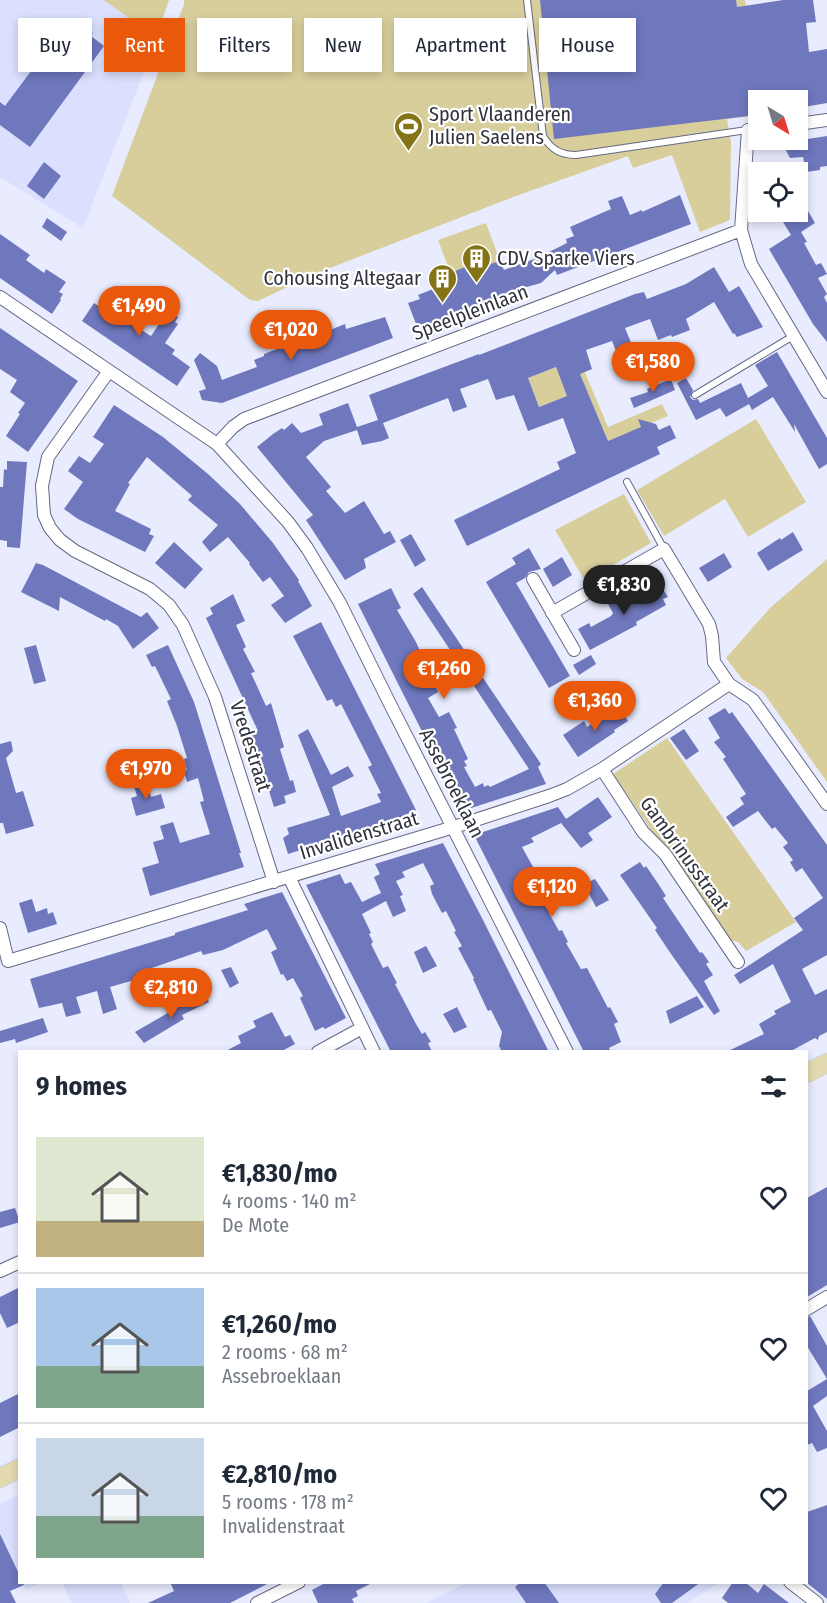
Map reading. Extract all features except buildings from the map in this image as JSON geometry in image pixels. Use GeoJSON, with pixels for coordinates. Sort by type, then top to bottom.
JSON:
{"type":"FeatureCollection","features":[{"type":"Feature","properties":{"kind":"main road"},"geometry":{"type":"LineString","coordinates":[[808,1072],[827,1063]]}},
{"type":"Feature","properties":{"kind":"main road"},"geometry":{"type":"LineString","coordinates":[[0,1478],[18,1469]]}},
{"type":"Feature","properties":{"kind":"street"},"geometry":{"type":"LineString","coordinates":[[808,123],[827,120]]}},
{"type":"Feature","properties":{"kind":"street"},"geometry":{"type":"LineString","coordinates":[[751,150],[741,230],[751,264],[827,392]]}},
{"type":"Feature","properties":{"kind":"street","name":"Speelpleinlaan"},"geometry":{"type":"LineString","coordinates":[[217,444],[244,419],[741,230]]}},
{"type":"Feature","properties":{"kind":"street","name":"Assebroeklaan"},"geometry":{"type":"LineString","coordinates":[[0,297],[217,444],[288,522],[329,582],[566,1050]]}},
{"type":"Feature","properties":{"kind":"street","name":"Vredestraat"},"geometry":{"type":"LineString","coordinates":[[109,371],[48,457],[42,486],[44,515],[50,528],[60,540],[75,551],[150,589],[169,604],[183,625],[215,697],[274,882]]}},
{"type":"Feature","properties":{"kind":"street"},"geometry":{"type":"LineString","coordinates":[[552,613],[664,549],[709,624],[714,662],[729,684],[753,700],[827,804]]}},
{"type":"Feature","properties":{"kind":"street"},"geometry":{"type":"LineString","coordinates":[[532,579],[574,650]]}},
{"type":"Feature","properties":{"kind":"street","name":"Invalidenstraat"},"geometry":{"type":"LineString","coordinates":[[0,928],[8,961],[453,827],[567,789],[729,684]]}},
{"type":"Feature","properties":{"kind":"street","name":"Gambrinusstraat"},"geometry":{"type":"LineString","coordinates":[[602,768],[644,832],[665,854],[738,962]]}},
{"type":"Feature","properties":{"kind":"street"},"geometry":{"type":"LineString","coordinates":[[289,877],[374,1050]]}},
{"type":"Feature","properties":{"kind":"street"},"geometry":{"type":"LineString","coordinates":[[322,1050],[362,1028]]}},
{"type":"Feature","properties":{"kind":"street"},"geometry":{"type":"LineString","coordinates":[[0,1271],[18,1263]]}},
{"type":"Feature","properties":{"kind":"street"},"geometry":{"type":"LineString","coordinates":[[808,1308],[826,1299]]}},
{"type":"Feature","properties":{"kind":"street"},"geometry":{"type":"LineString","coordinates":[[257,1603],[295,1584]]}},
{"type":"Feature","properties":{"kind":"street"},"geometry":{"type":"LineString","coordinates":[[793,1584],[817,1603]]}},
{"type":"Feature","properties":{"kind":"lane"},"geometry":{"type":"LineString","coordinates":[[527,0],[543,136],[556,150],[566,155],[576,155],[748,130]]}},
{"type":"Feature","properties":{"kind":"lane"},"geometry":{"type":"LineString","coordinates":[[695,395],[794,336]]}},
{"type":"Feature","properties":{"kind":"lane"},"geometry":{"type":"LineString","coordinates":[[627,482],[664,549]]}},
{"type":"Feature","properties":{"kind":"shaded area"},"geometry":{"type":"Polygon","coordinates":[[[0,0],[169,0],[163,18],[104,18],[104,72],[144,72],[83,228],[0,177],[0,0]]]}},
{"type":"Feature","properties":{"kind":"shaded area"},"geometry":{"type":"Polygon","coordinates":[[[104,0],[169,0],[163,18],[129,18],[104,0]]]}},
{"type":"Feature","properties":{"kind":"shaded area","name":"Sport Vlaanderen Julien Saelens"},"geometry":{"type":"Polygon","coordinates":[[[184,0],[745,0],[749,35],[755,35],[763,90],[748,90],[748,116],[727,119],[731,142],[730,220],[700,232],[672,155],[633,168],[628,156],[516,196],[317,273],[258,301],[250,300],[112,196],[158,72],[185,72],[185,18],[179,18],[184,0]]]}},
{"type":"Feature","properties":{"kind":"shaded area"},"geometry":{"type":"Polygon","coordinates":[[[486,223],[500,261],[473,269],[473,272],[468,273],[465,267],[445,275],[444,272],[449,269],[438,240],[486,223]]]}},
{"type":"Feature","properties":{"kind":"shaded area"},"geometry":{"type":"Polygon","coordinates":[[[575,349],[608,427],[662,404],[668,416],[608,441],[570,351],[575,349]]]}},
{"type":"Feature","properties":{"kind":"shaded area"},"geometry":{"type":"Polygon","coordinates":[[[556,367],[567,396],[539,407],[528,378],[556,367]]]}},
{"type":"Feature","properties":{"kind":"shaded area"},"geometry":{"type":"Polygon","coordinates":[[[756,419],[806,502],[748,537],[725,499],[664,536],[637,490],[756,419]]]}},
{"type":"Feature","properties":{"kind":"shaded area"},"geometry":{"type":"Polygon","coordinates":[[[624,494],[651,543],[585,581],[555,530],[624,494]]]}},
{"type":"Feature","properties":{"kind":"shaded area"},"geometry":{"type":"Polygon","coordinates":[[[827,559],[827,782],[763,692],[742,679],[726,658],[770,608],[827,559]]]}},
{"type":"Feature","properties":{"kind":"shaded area"},"geometry":{"type":"Polygon","coordinates":[[[667,738],[796,922],[746,951],[738,942],[730,940],[665,844],[654,834],[613,774],[667,738]]]}},
{"type":"Feature","properties":{"kind":"shaded area"},"geometry":{"type":"Polygon","coordinates":[[[18,1495],[18,1584],[37,1584],[26,1589],[23,1585],[11,1591],[16,1603],[0,1603],[0,1504],[18,1495]]]}},
{"type":"Feature","properties":{"kind":"shaded area"},"geometry":{"type":"Polygon","coordinates":[[[62,1584],[121,1584],[130,1603],[72,1603],[62,1584]]]}},
{"type":"Feature","properties":{"kind":"shaded area"},"geometry":{"type":"Polygon","coordinates":[[[465,1584],[716,1584],[687,1603],[426,1603],[465,1584]]]}},
{"type":"Feature","properties":{"kind":"place","name":"Sport Vlaanderen Julien Saelens"},"geometry":{"type":"Point","coordinates":[408,152]}},
{"type":"Feature","properties":{"kind":"place","name":"CDV Sparke Viers"},"geometry":{"type":"Point","coordinates":[476,284]}},
{"type":"Feature","properties":{"kind":"place","name":"Cohousing Altegaar"},"geometry":{"type":"Point","coordinates":[442,304]}}]}
